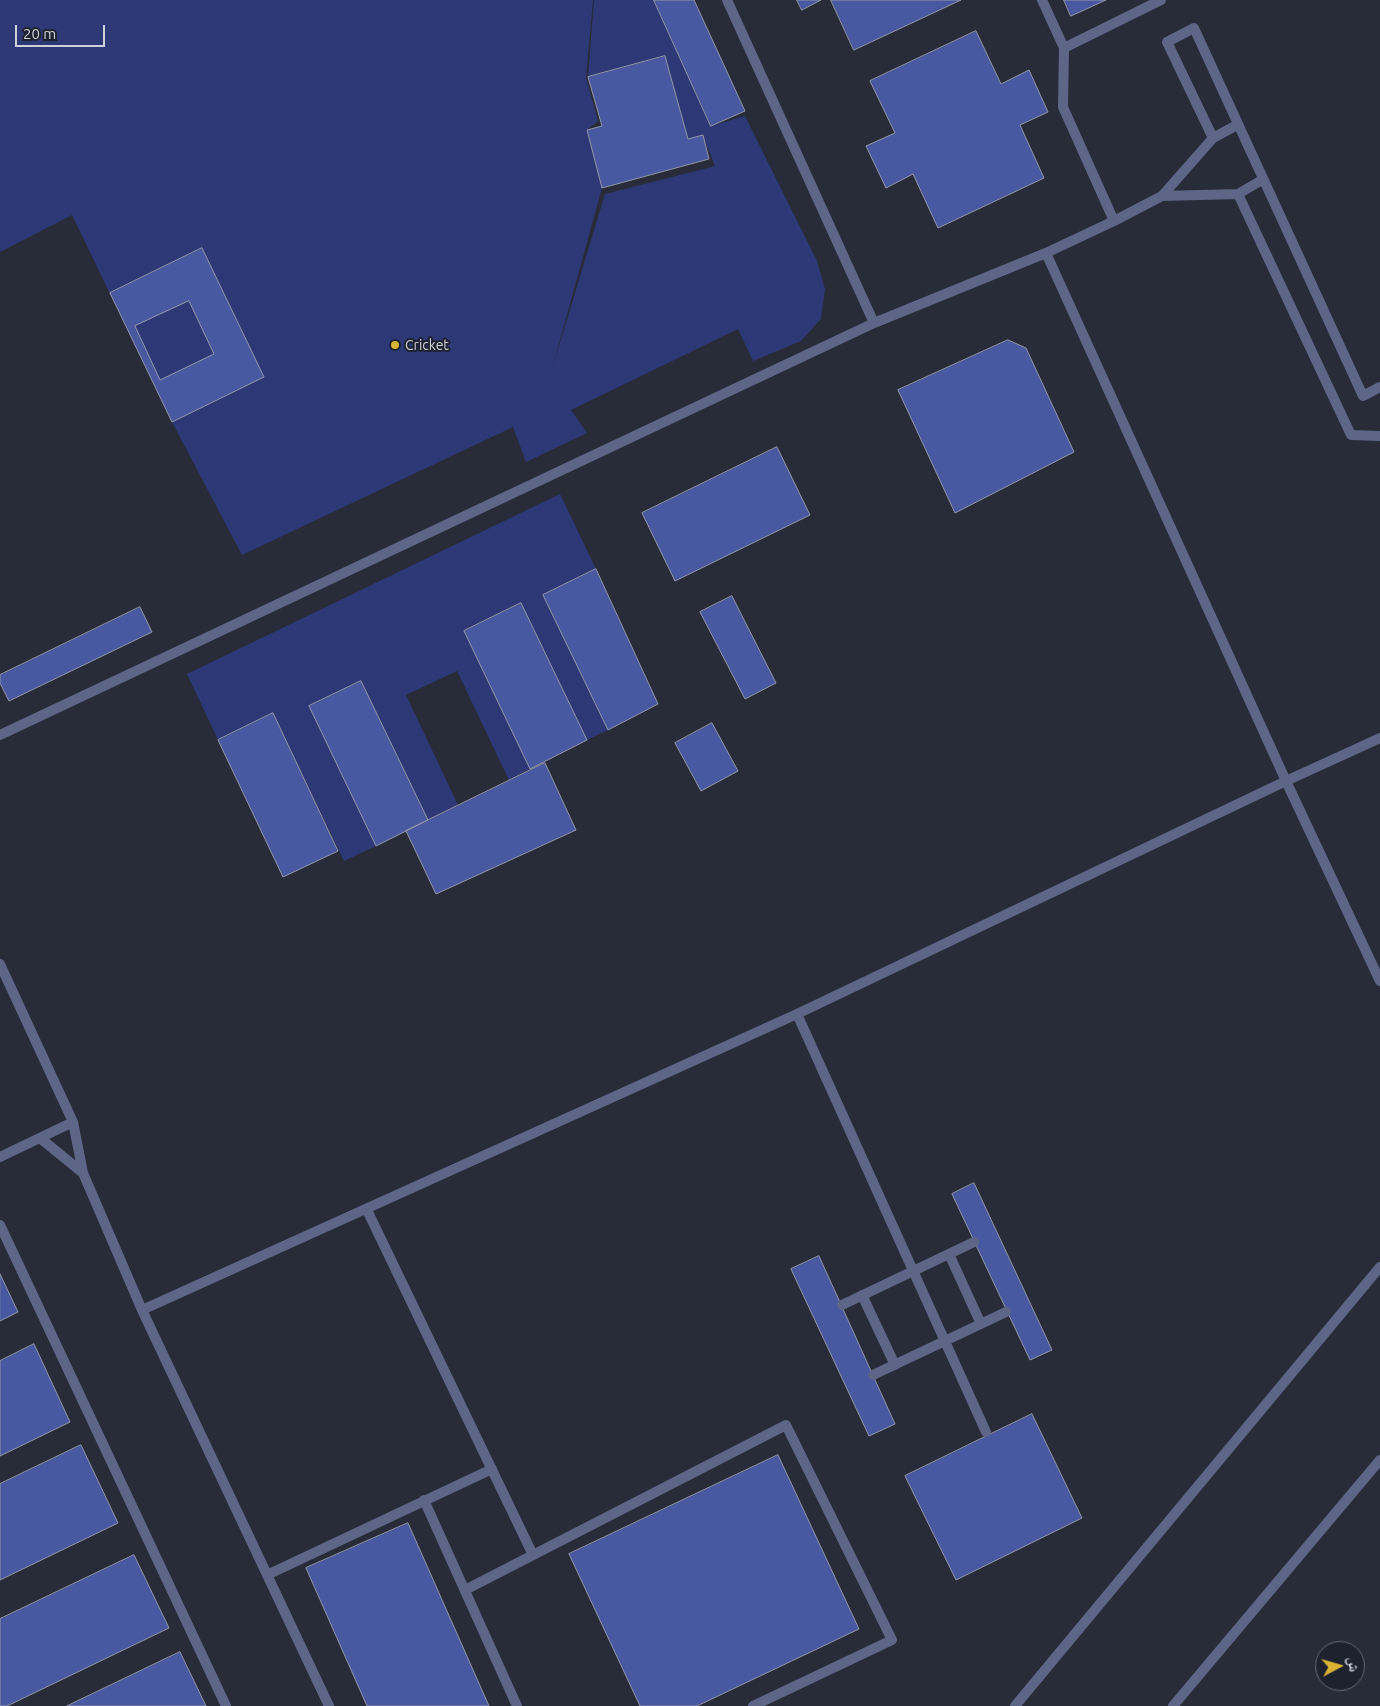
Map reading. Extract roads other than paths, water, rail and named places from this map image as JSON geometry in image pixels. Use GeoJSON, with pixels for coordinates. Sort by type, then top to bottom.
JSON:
{"type":"FeatureCollection","features":[{"type":"Feature","properties":{"kind":"lane"},"geometry":{"type":"LineString","coordinates":[[727,0],[874,323]]}},
{"type":"Feature","properties":{"kind":"lane"},"geometry":{"type":"LineString","coordinates":[[1042,0],[1064,48],[1063,107],[1114,220]]}},
{"type":"Feature","properties":{"kind":"lane"},"geometry":{"type":"LineString","coordinates":[[1064,48],[1161,0]]}},
{"type":"Feature","properties":{"kind":"lane"},"geometry":{"type":"LineString","coordinates":[[1213,138],[1167,42],[1194,28],[1262,180],[1363,396],[1380,387]]}},
{"type":"Feature","properties":{"kind":"lane"},"geometry":{"type":"LineString","coordinates":[[0,735],[874,323],[1046,253],[1114,220],[1162,196],[1213,138],[1237,125]]}},
{"type":"Feature","properties":{"kind":"lane"},"geometry":{"type":"LineString","coordinates":[[1162,196],[1238,194],[1262,180]]}},
{"type":"Feature","properties":{"kind":"lane"},"geometry":{"type":"LineString","coordinates":[[1238,194],[1351,435],[1380,436]]}},
{"type":"Feature","properties":{"kind":"lane"},"geometry":{"type":"LineString","coordinates":[[1046,253],[1286,781],[1380,982]]}},
{"type":"Feature","properties":{"kind":"lane"},"geometry":{"type":"LineString","coordinates":[[142,1310],[367,1210],[797,1014],[1380,738]]}},
{"type":"Feature","properties":{"kind":"lane"},"geometry":{"type":"LineString","coordinates":[[0,964],[73,1122],[83,1173],[142,1310],[329,1706]]}},
{"type":"Feature","properties":{"kind":"lane"},"geometry":{"type":"LineString","coordinates":[[797,1014],[986,1432]]}},
{"type":"Feature","properties":{"kind":"lane"},"geometry":{"type":"LineString","coordinates":[[0,1157],[73,1122]]}},
{"type":"Feature","properties":{"kind":"lane"},"geometry":{"type":"LineString","coordinates":[[40,1138],[83,1173]]}},
{"type":"Feature","properties":{"kind":"lane"},"geometry":{"type":"LineString","coordinates":[[367,1210],[533,1555]]}},
{"type":"Feature","properties":{"kind":"lane"},"geometry":{"type":"LineString","coordinates":[[0,1225],[226,1706]]}},
{"type":"Feature","properties":{"kind":"lane"},"geometry":{"type":"LineString","coordinates":[[842,1305],[974,1242]]}},
{"type":"Feature","properties":{"kind":"lane"},"geometry":{"type":"LineString","coordinates":[[948,1254],[981,1324]]}},
{"type":"Feature","properties":{"kind":"lane"},"geometry":{"type":"LineString","coordinates":[[1015,1706],[1380,1267]]}},
{"type":"Feature","properties":{"kind":"lane"},"geometry":{"type":"LineString","coordinates":[[862,1295],[895,1364]]}},
{"type":"Feature","properties":{"kind":"lane"},"geometry":{"type":"LineString","coordinates":[[873,1375],[1006,1312]]}},
{"type":"Feature","properties":{"kind":"lane"},"geometry":{"type":"LineString","coordinates":[[465,1590],[786,1425],[892,1640],[753,1706]]}},
{"type":"Feature","properties":{"kind":"lane"},"geometry":{"type":"LineString","coordinates":[[1173,1706],[1380,1460]]}},
{"type":"Feature","properties":{"kind":"lane"},"geometry":{"type":"LineString","coordinates":[[267,1575],[492,1469]]}},
{"type":"Feature","properties":{"kind":"lane"},"geometry":{"type":"LineString","coordinates":[[424,1500],[517,1706]]}},
{"type":"Feature","properties":{"kind":"place","name":"Cricket"},"geometry":{"type":"Point","coordinates":[395,345]}}]}
